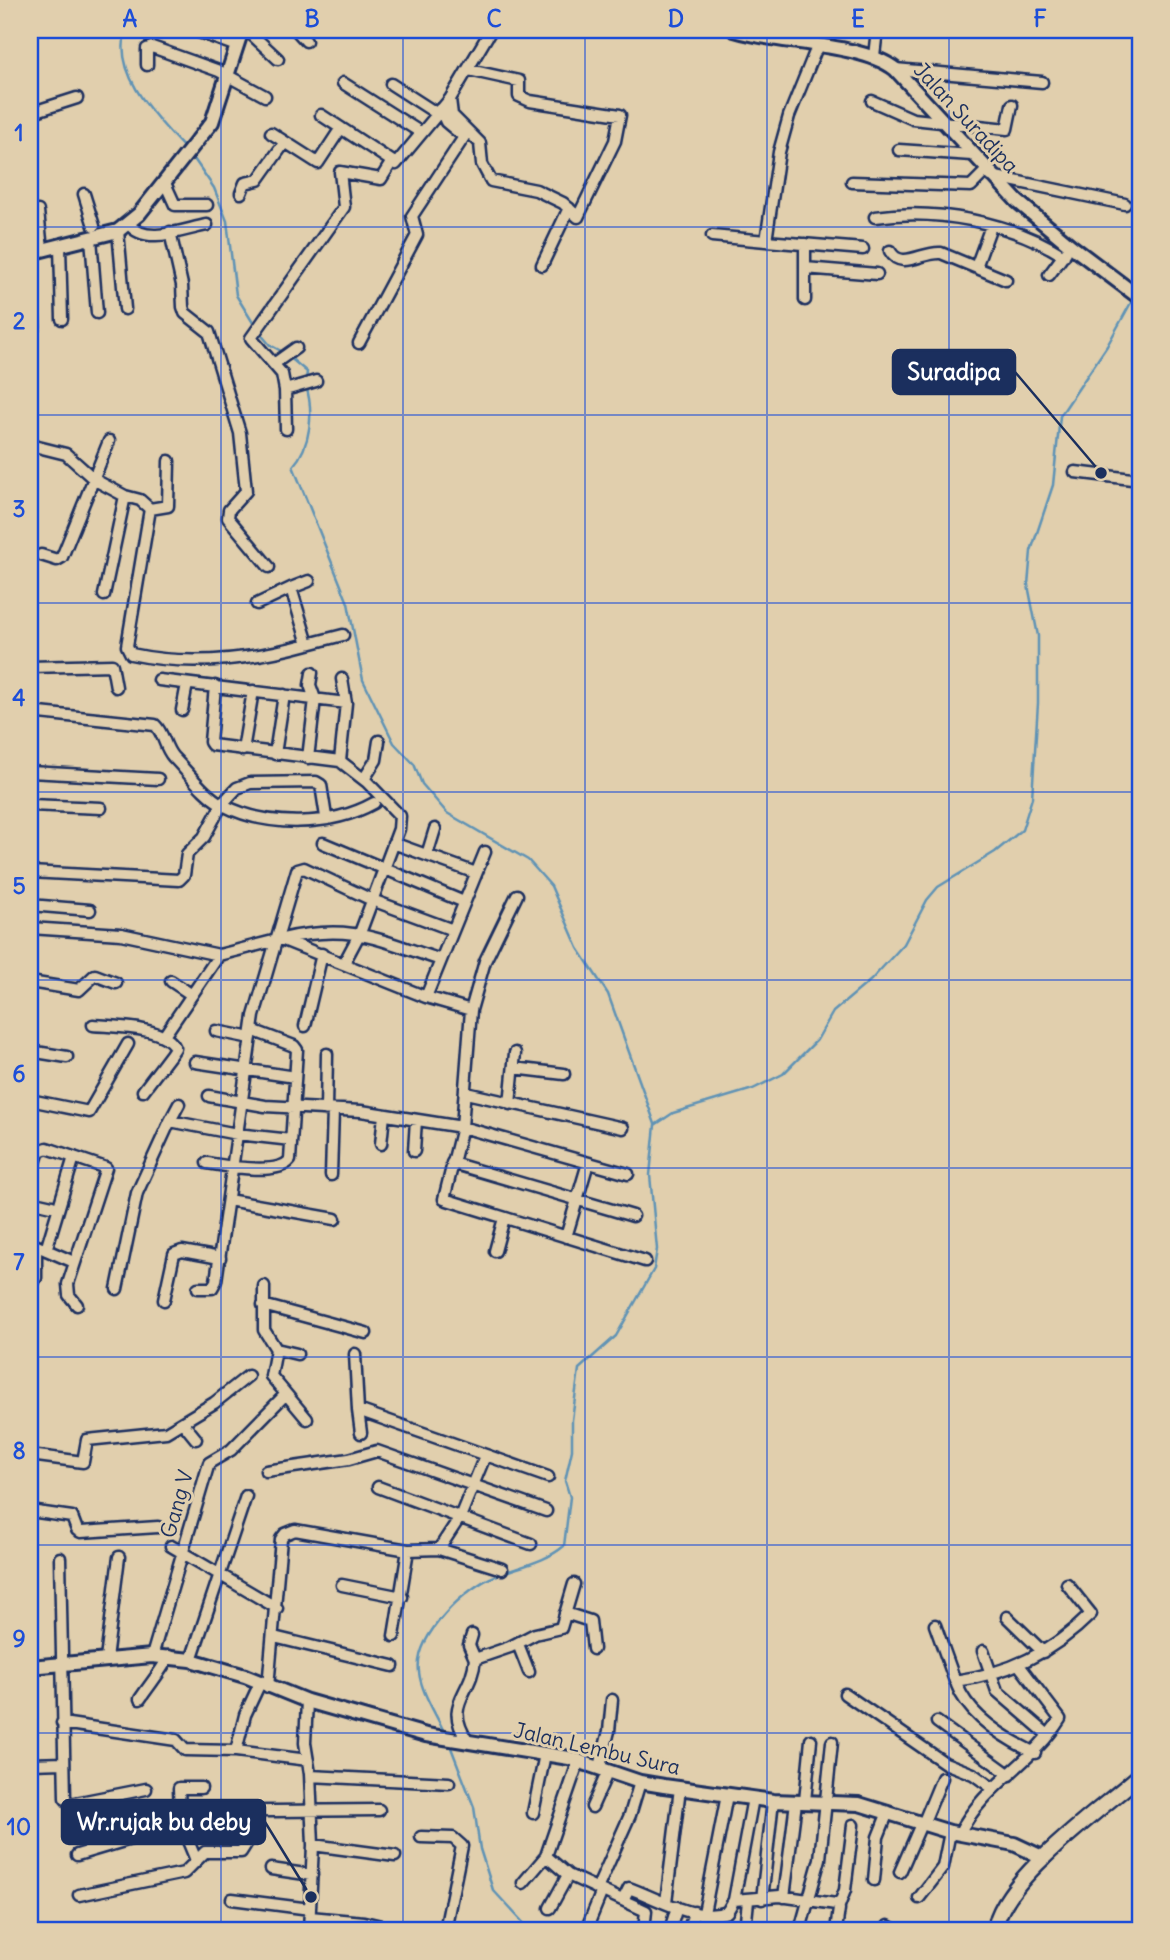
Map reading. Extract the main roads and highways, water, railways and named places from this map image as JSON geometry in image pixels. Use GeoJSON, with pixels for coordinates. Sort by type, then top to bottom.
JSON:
{"type":"FeatureCollection","features":[{"type":"Feature","properties":{"kind":"main road"},"geometry":{"type":"LineString","coordinates":[[995,1930],[999,1911],[1044,1858],[1140,1776]]}},
{"type":"Feature","properties":{"kind":"waterway"},"geometry":{"type":"LineString","coordinates":[[126,30],[123,47],[131,79],[150,110],[185,149]]}},
{"type":"Feature","properties":{"kind":"waterway"},"geometry":{"type":"LineString","coordinates":[[192,156],[214,188],[227,221],[236,295],[255,326]]}},
{"type":"Feature","properties":{"kind":"waterway"},"geometry":{"type":"LineString","coordinates":[[1136,290],[1140,275]]}},
{"type":"Feature","properties":{"kind":"waterway"},"geometry":{"type":"LineString","coordinates":[[444,1732],[426,1695],[419,1672],[420,1658],[433,1629],[457,1602],[483,1582],[540,1560],[564,1546],[570,1497],[565,1481],[572,1450],[572,1420],[579,1369],[616,1336],[654,1269],[657,1249],[650,1175],[655,1125],[673,1113],[753,1089],[783,1074],[817,1040],[833,1012],[871,980],[904,944],[927,900],[938,887],[995,852],[1022,830],[1032,798],[1038,703],[1038,636],[1028,585],[1031,551],[1053,485],[1060,416],[1107,346],[1133,299]]}},
{"type":"Feature","properties":{"kind":"waterway"},"geometry":{"type":"LineString","coordinates":[[259,332],[270,345],[283,352]]}},
{"type":"Feature","properties":{"kind":"waterway"},"geometry":{"type":"LineString","coordinates":[[288,356],[307,372],[306,379]]}},
{"type":"Feature","properties":{"kind":"waterway"},"geometry":{"type":"LineString","coordinates":[[306,386],[310,406],[309,428],[304,449],[293,466],[348,603],[363,680],[394,743],[414,764],[422,784],[447,813],[528,860],[551,886],[578,948],[608,994],[655,1124]]}},
{"type":"Feature","properties":{"kind":"waterway"},"geometry":{"type":"LineString","coordinates":[[450,1745],[474,1807],[480,1849],[493,1890],[530,1930]]}},
{"type":"Feature","properties":{"kind":"place","name":"Suradipa"},"geometry":{"type":"Point","coordinates":[1101,473]}},
{"type":"Feature","properties":{"kind":"place","name":"Wr.rujak bu deby"},"geometry":{"type":"Point","coordinates":[311,1897]}}]}
